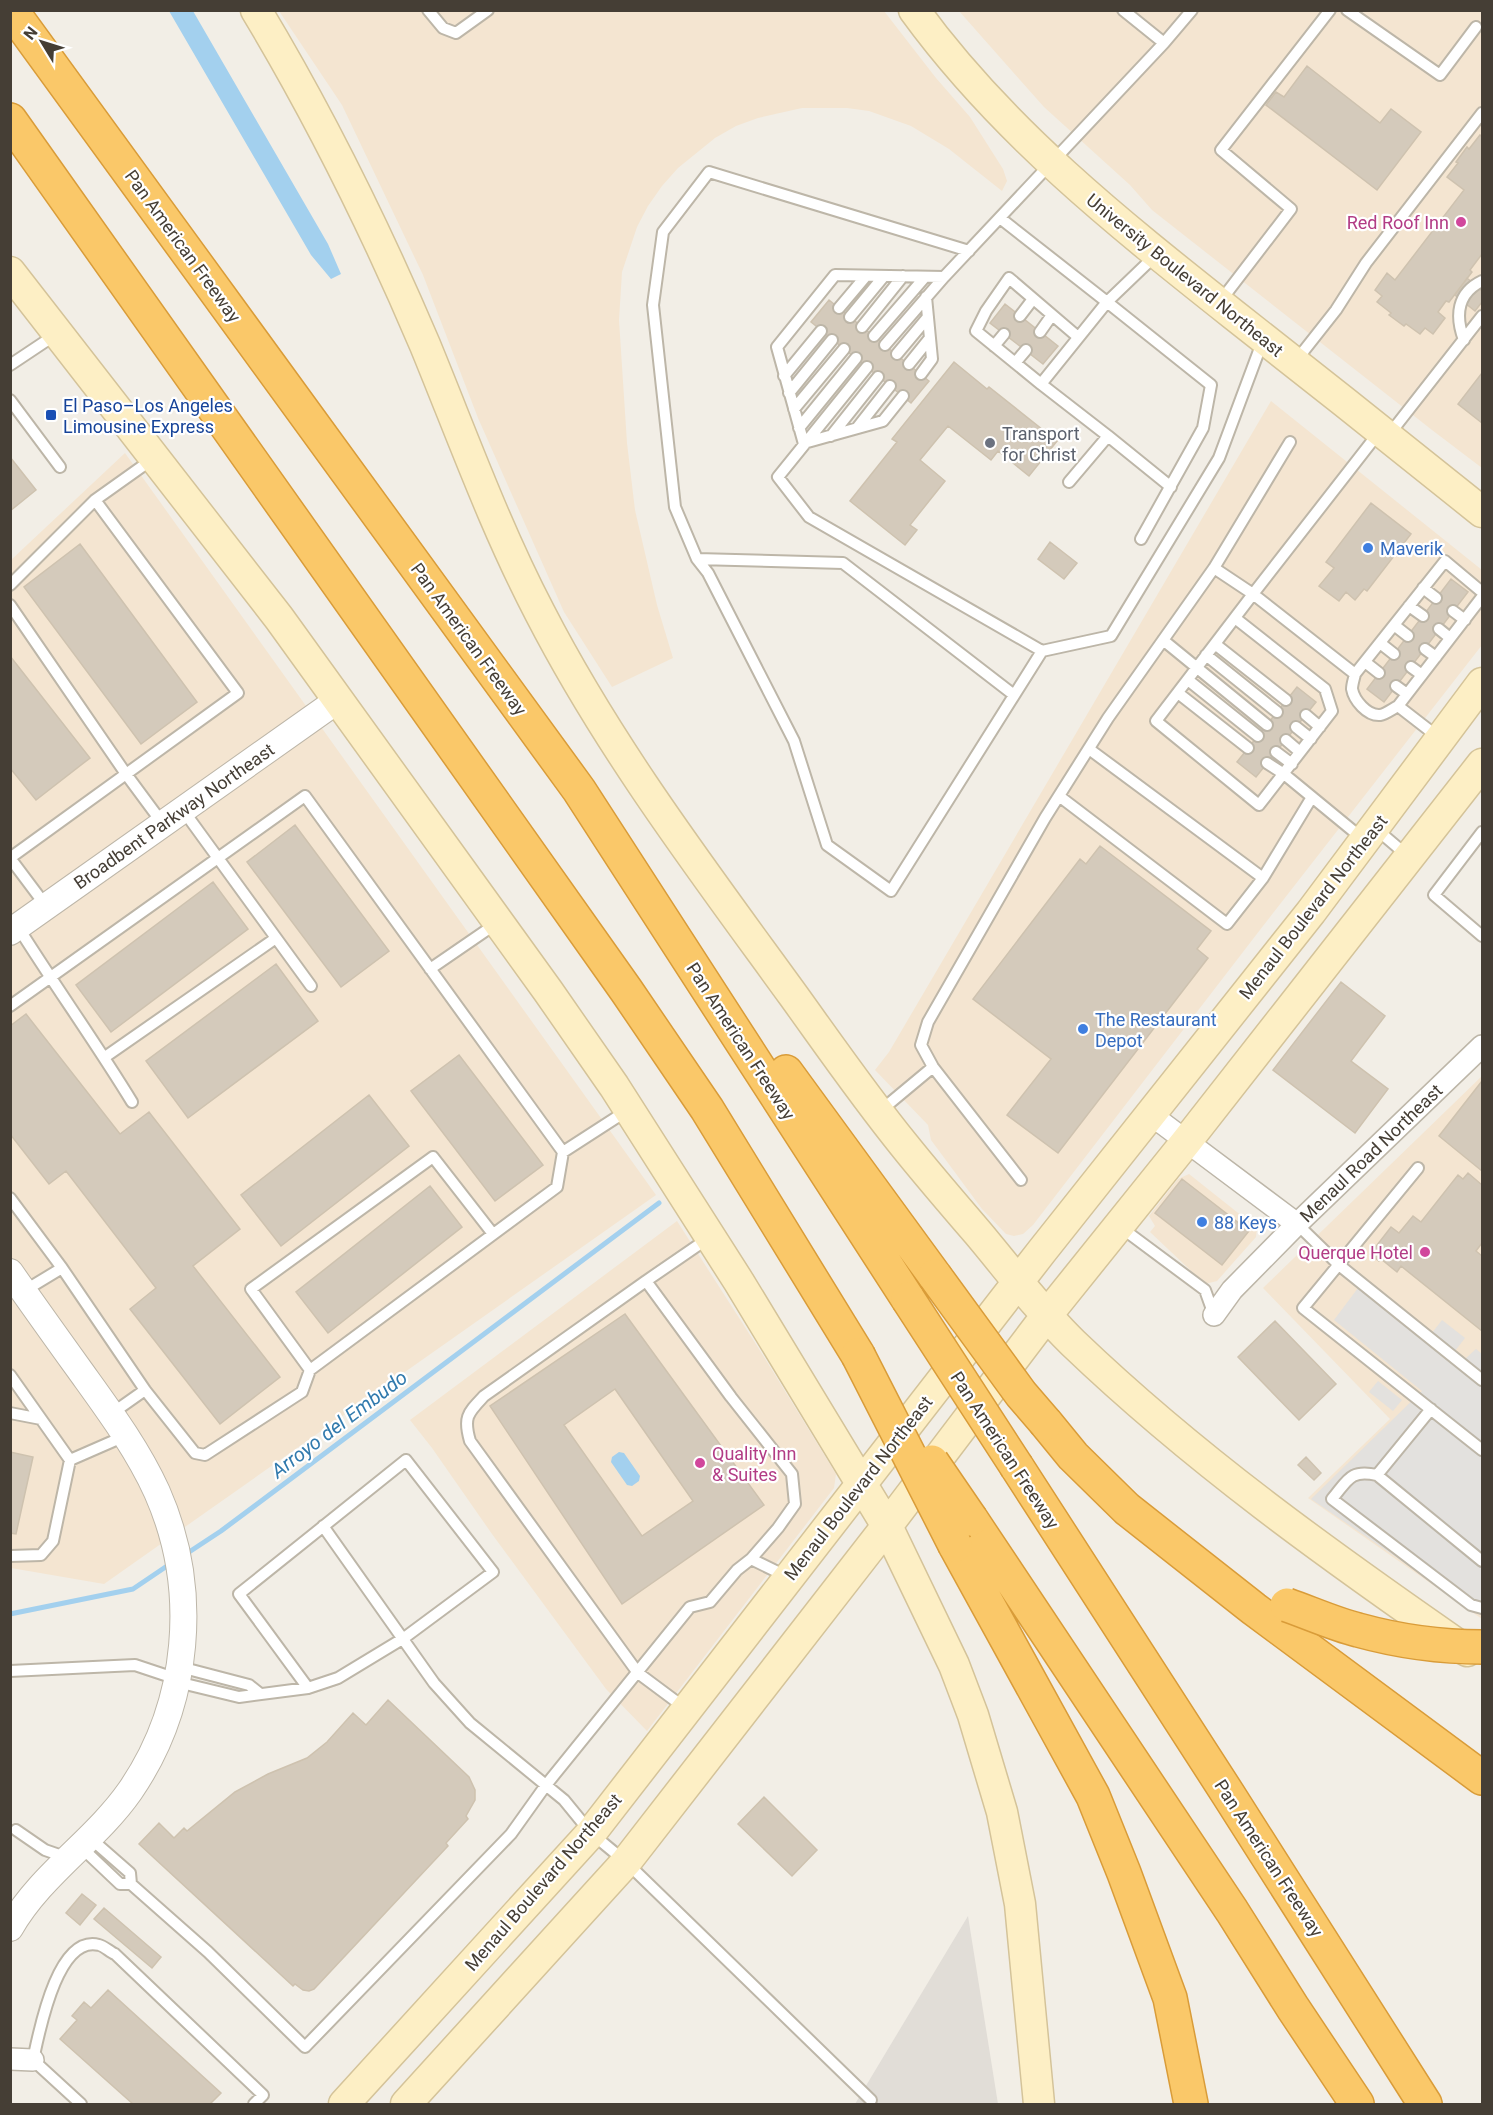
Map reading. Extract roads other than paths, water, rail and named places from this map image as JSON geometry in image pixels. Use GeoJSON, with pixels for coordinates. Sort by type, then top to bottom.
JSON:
{"type":"FeatureCollection","features":[{"type":"Feature","properties":{"kind":"highway","name":"Pan American Freeway"},"geometry":{"type":"LineString","coordinates":[[17,19],[579,790],[1228,1794],[1425,2104]]}},
{"type":"Feature","properties":{"kind":"highway"},"geometry":{"type":"LineString","coordinates":[[10,120],[639,1009],[707,1109],[858,1354],[963,1532],[1093,1797],[1170,1998],[1191,2104]]}},
{"type":"Feature","properties":{"kind":"highway"},"geometry":{"type":"LineString","coordinates":[[579,790],[1021,1394],[1082,1464],[1127,1509],[1254,1609],[1482,1778]]}},
{"type":"Feature","properties":{"kind":"highway"},"geometry":{"type":"LineString","coordinates":[[1127,1509],[1239,1581],[1287,1605],[1366,1632],[1406,1641],[1458,1647],[1482,1647]]}},
{"type":"Feature","properties":{"kind":"highway"},"geometry":{"type":"LineString","coordinates":[[963,1532],[1232,1911],[1357,2104]]}},
{"type":"Feature","properties":{"kind":"main road"},"geometry":{"type":"LineString","coordinates":[[256,10],[322,125],[357,194],[423,342],[487,497],[537,607],[563,657],[610,735],[690,853],[879,1112],[1018,1282],[1072,1342],[1198,1454],[1300,1533],[1482,1662]]}},
{"type":"Feature","properties":{"kind":"main road","name":"University Boulevard Northeast"},"geometry":{"type":"LineString","coordinates":[[914,10],[954,63],[1080,191],[1384,434],[1480,504]]}},
{"type":"Feature","properties":{"kind":"main road"},"geometry":{"type":"LineString","coordinates":[[10,272],[279,618],[499,922],[629,1110],[710,1236],[887,1527],[954,1665],[973,1715],[1002,1812],[1020,1904],[1039,2104]]}},
{"type":"Feature","properties":{"kind":"main road","name":"Menaul Boulevard Northeast"},"geometry":{"type":"LineString","coordinates":[[344,2104],[591,1833],[1018,1282],[1311,912],[1482,683]]}},
{"type":"Feature","properties":{"kind":"main road"},"geometry":{"type":"LineString","coordinates":[[406,2104],[626,1862],[887,1527],[1047,1315],[1186,1142],[1482,764]]}},
{"type":"Feature","properties":{"kind":"street","name":"Broadbent Parkway Northeast"},"geometry":{"type":"LineString","coordinates":[[14,929],[338,700]]}},
{"type":"Feature","properties":{"kind":"street","name":"Menaul Road Northeast"},"geometry":{"type":"LineString","coordinates":[[1214,1315],[1232,1290],[1297,1224],[1482,1046]]}},
{"type":"Feature","properties":{"kind":"street"},"geometry":{"type":"LineString","coordinates":[[1150,1114],[1297,1224]]}},
{"type":"Feature","properties":{"kind":"street"},"geometry":{"type":"LineString","coordinates":[[10,1928],[47,1878],[80,1848],[113,1812],[142,1770],[163,1726],[178,1676],[184,1614],[179,1559],[157,1493],[141,1461],[111,1414],[17,1282]]}},
{"type":"Feature","properties":{"kind":"street"},"geometry":{"type":"LineString","coordinates":[[10,2059],[33,2060]]}},
{"type":"Feature","properties":{"kind":"lane"},"geometry":{"type":"LineString","coordinates":[[428,10],[443,28],[456,33],[488,10]]}},
{"type":"Feature","properties":{"kind":"lane"},"geometry":{"type":"LineString","coordinates":[[885,345],[944,277],[1164,43],[1192,10]]}},
{"type":"Feature","properties":{"kind":"lane"},"geometry":{"type":"LineString","coordinates":[[1219,303],[1291,209],[1221,150],[1330,10]]}},
{"type":"Feature","properties":{"kind":"lane"},"geometry":{"type":"LineString","coordinates":[[1347,10],[1440,75],[1476,27]]}},
{"type":"Feature","properties":{"kind":"lane"},"geometry":{"type":"LineString","coordinates":[[1130,13],[1164,43]]}},
{"type":"Feature","properties":{"kind":"lane"},"geometry":{"type":"LineString","coordinates":[[1294,363],[1335,310],[1366,263],[1482,113]]}},
{"type":"Feature","properties":{"kind":"lane"},"geometry":{"type":"LineString","coordinates":[[969,251],[709,172],[663,232],[653,305],[675,507],[697,558],[708,573],[795,741],[827,845],[891,891],[1042,651]]}},
{"type":"Feature","properties":{"kind":"lane"},"geometry":{"type":"LineString","coordinates":[[1000,218],[1211,385],[1203,428],[1141,539]]}},
{"type":"Feature","properties":{"kind":"lane"},"geometry":{"type":"LineString","coordinates":[[1041,384],[1107,302],[1157,254]]}},
{"type":"Feature","properties":{"kind":"lane"},"geometry":{"type":"LineString","coordinates":[[804,444],[777,347],[835,275],[944,277]]}},
{"type":"Feature","properties":{"kind":"lane"},"geometry":{"type":"LineString","coordinates":[[839,308],[866,276]]}},
{"type":"Feature","properties":{"kind":"lane"},"geometry":{"type":"LineString","coordinates":[[850,317],[884,276]]}},
{"type":"Feature","properties":{"kind":"lane"},"geometry":{"type":"LineString","coordinates":[[862,327],[903,276]]}},
{"type":"Feature","properties":{"kind":"lane"},"geometry":{"type":"LineString","coordinates":[[874,336],[925,277]]}},
{"type":"Feature","properties":{"kind":"lane"},"geometry":{"type":"LineString","coordinates":[[1078,338],[1009,278],[986,311],[976,331],[1172,487]]}},
{"type":"Feature","properties":{"kind":"lane"},"geometry":{"type":"LineString","coordinates":[[1464,340],[1457,312],[1461,300],[1482,281]]}},
{"type":"Feature","properties":{"kind":"lane"},"geometry":{"type":"LineString","coordinates":[[921,374],[932,359],[926,297]]}},
{"type":"Feature","properties":{"kind":"lane"},"geometry":{"type":"LineString","coordinates":[[1020,316],[1033,299]]}},
{"type":"Feature","properties":{"kind":"lane"},"geometry":{"type":"LineString","coordinates":[[1040,332],[1052,315]]}},
{"type":"Feature","properties":{"kind":"lane"},"geometry":{"type":"LineString","coordinates":[[1235,618],[1325,689],[1332,711],[1259,805],[1156,721],[1253,594],[1482,316]]}},
{"type":"Feature","properties":{"kind":"lane"},"geometry":{"type":"LineString","coordinates":[[897,354],[928,317]]}},
{"type":"Feature","properties":{"kind":"lane"},"geometry":{"type":"LineString","coordinates":[[784,376],[821,331]]}},
{"type":"Feature","properties":{"kind":"lane"},"geometry":{"type":"LineString","coordinates":[[10,365],[58,332]]}},
{"type":"Feature","properties":{"kind":"lane"},"geometry":{"type":"LineString","coordinates":[[994,346],[1004,334]]}},
{"type":"Feature","properties":{"kind":"lane"},"geometry":{"type":"LineString","coordinates":[[909,364],[930,338]]}},
{"type":"Feature","properties":{"kind":"lane"},"geometry":{"type":"LineString","coordinates":[[867,367],[778,477],[808,517],[1042,651],[1111,636],[1219,458],[1264,338]]}},
{"type":"Feature","properties":{"kind":"lane"},"geometry":{"type":"LineString","coordinates":[[789,393],[832,340]]}},
{"type":"Feature","properties":{"kind":"lane"},"geometry":{"type":"LineString","coordinates":[[794,409],[844,349]]}},
{"type":"Feature","properties":{"kind":"lane"},"geometry":{"type":"LineString","coordinates":[[1016,363],[1026,350]]}},
{"type":"Feature","properties":{"kind":"lane"},"geometry":{"type":"LineString","coordinates":[[799,428],[856,358]]}},
{"type":"Feature","properties":{"kind":"lane"},"geometry":{"type":"LineString","coordinates":[[831,436],[878,377]]}},
{"type":"Feature","properties":{"kind":"lane"},"geometry":{"type":"LineString","coordinates":[[856,429],[890,386]]}},
{"type":"Feature","properties":{"kind":"lane"},"geometry":{"type":"LineString","coordinates":[[804,444],[883,422],[903,396]]}},
{"type":"Feature","properties":{"kind":"lane"},"geometry":{"type":"LineString","coordinates":[[10,400],[60,467]]}},
{"type":"Feature","properties":{"kind":"lane"},"geometry":{"type":"LineString","coordinates":[[1069,482],[1108,436]]}},
{"type":"Feature","properties":{"kind":"lane"},"geometry":{"type":"LineString","coordinates":[[1021,1180],[933,1067],[921,1045],[928,1022],[1059,796],[1089,748],[1214,568],[1290,442]]}},
{"type":"Feature","properties":{"kind":"lane"},"geometry":{"type":"LineString","coordinates":[[10,585],[95,500],[156,457]]}},
{"type":"Feature","properties":{"kind":"lane"},"geometry":{"type":"LineString","coordinates":[[47,906],[10,858],[238,693],[95,500]]}},
{"type":"Feature","properties":{"kind":"lane"},"geometry":{"type":"LineString","coordinates":[[697,558],[843,563],[1014,695]]}},
{"type":"Feature","properties":{"kind":"lane"},"geometry":{"type":"LineString","coordinates":[[1482,591],[1445,561],[1355,674],[1352,686],[1354,698],[1374,714],[1382,715],[1398,706],[1482,597]]}},
{"type":"Feature","properties":{"kind":"lane"},"geometry":{"type":"LineString","coordinates":[[1214,568],[1253,594],[1355,674]]}},
{"type":"Feature","properties":{"kind":"lane"},"geometry":{"type":"LineString","coordinates":[[1423,588],[1437,598]]}},
{"type":"Feature","properties":{"kind":"lane"},"geometry":{"type":"LineString","coordinates":[[10,605],[126,774],[219,858],[311,986]]}},
{"type":"Feature","properties":{"kind":"lane"},"geometry":{"type":"LineString","coordinates":[[1409,606],[1423,616]]}},
{"type":"Feature","properties":{"kind":"lane"},"geometry":{"type":"LineString","coordinates":[[1454,611],[1465,620]]}},
{"type":"Feature","properties":{"kind":"lane"},"geometry":{"type":"LineString","coordinates":[[1394,625],[1408,636]]}},
{"type":"Feature","properties":{"kind":"lane"},"geometry":{"type":"LineString","coordinates":[[1439,629],[1450,638]]}},
{"type":"Feature","properties":{"kind":"lane"},"geometry":{"type":"LineString","coordinates":[[1163,640],[1267,725]]}},
{"type":"Feature","properties":{"kind":"lane"},"geometry":{"type":"LineString","coordinates":[[1380,643],[1394,654]]}},
{"type":"Feature","properties":{"kind":"lane"},"geometry":{"type":"LineString","coordinates":[[1215,644],[1286,700]]}},
{"type":"Feature","properties":{"kind":"lane"},"geometry":{"type":"LineString","coordinates":[[1425,649],[1436,657]]}},
{"type":"Feature","properties":{"kind":"lane"},"geometry":{"type":"LineString","coordinates":[[1206,656],[1277,712]]}},
{"type":"Feature","properties":{"kind":"lane"},"geometry":{"type":"LineString","coordinates":[[1365,662],[1379,673]]}},
{"type":"Feature","properties":{"kind":"lane"},"geometry":{"type":"LineString","coordinates":[[1411,667],[1422,675]]}},
{"type":"Feature","properties":{"kind":"lane"},"geometry":{"type":"LineString","coordinates":[[1188,680],[1258,736]]}},
{"type":"Feature","properties":{"kind":"lane"},"geometry":{"type":"LineString","coordinates":[[1396,686],[1407,694]]}},
{"type":"Feature","properties":{"kind":"lane"},"geometry":{"type":"LineString","coordinates":[[1178,693],[1248,748]]}},
{"type":"Feature","properties":{"kind":"lane"},"geometry":{"type":"LineString","coordinates":[[1398,706],[1441,739]]}},
{"type":"Feature","properties":{"kind":"lane"},"geometry":{"type":"LineString","coordinates":[[1306,715],[1320,727]]}},
{"type":"Feature","properties":{"kind":"lane"},"geometry":{"type":"LineString","coordinates":[[1296,728],[1311,739]]}},
{"type":"Feature","properties":{"kind":"lane"},"geometry":{"type":"LineString","coordinates":[[1286,740],[1300,752]]}},
{"type":"Feature","properties":{"kind":"lane"},"geometry":{"type":"LineString","coordinates":[[1089,748],[1263,878]]}},
{"type":"Feature","properties":{"kind":"lane"},"geometry":{"type":"LineString","coordinates":[[1276,752],[1292,764]]}},
{"type":"Feature","properties":{"kind":"lane"},"geometry":{"type":"LineString","coordinates":[[1267,763],[1312,797],[1409,857]]}},
{"type":"Feature","properties":{"kind":"lane"},"geometry":{"type":"LineString","coordinates":[[10,1006],[305,796],[563,1152],[557,1187],[310,1370],[302,1392],[205,1455],[195,1453],[145,1390],[62,1268],[10,1197]]}},
{"type":"Feature","properties":{"kind":"lane"},"geometry":{"type":"LineString","coordinates":[[1059,796],[1227,924],[1263,878],[1312,797]]}},
{"type":"Feature","properties":{"kind":"lane"},"geometry":{"type":"LineString","coordinates":[[1482,832],[1434,895],[1482,936]]}},
{"type":"Feature","properties":{"kind":"lane"},"geometry":{"type":"LineString","coordinates":[[430,969],[499,922]]}},
{"type":"Feature","properties":{"kind":"lane"},"geometry":{"type":"LineString","coordinates":[[14,929],[105,1057],[132,1102]]}},
{"type":"Feature","properties":{"kind":"lane"},"geometry":{"type":"LineString","coordinates":[[105,1057],[276,938]]}},
{"type":"Feature","properties":{"kind":"lane"},"geometry":{"type":"LineString","coordinates":[[879,1112],[933,1067]]}},
{"type":"Feature","properties":{"kind":"lane"},"geometry":{"type":"LineString","coordinates":[[563,1152],[629,1110]]}},
{"type":"Feature","properties":{"kind":"lane"},"geometry":{"type":"LineString","coordinates":[[310,1370],[251,1288],[434,1157],[493,1234]]}},
{"type":"Feature","properties":{"kind":"lane"},"geometry":{"type":"LineString","coordinates":[[1418,1168],[1303,1308],[1482,1450]]}},
{"type":"Feature","properties":{"kind":"lane"},"geometry":{"type":"LineString","coordinates":[[1297,1224],[1338,1265],[1482,1380]]}},
{"type":"Feature","properties":{"kind":"lane"},"geometry":{"type":"LineString","coordinates":[[1119,1226],[1205,1290],[1214,1315]]}},
{"type":"Feature","properties":{"kind":"lane"},"geometry":{"type":"LineString","coordinates":[[687,1709],[638,1673],[470,1441],[465,1425],[470,1411],[484,1396],[710,1236]]}},
{"type":"Feature","properties":{"kind":"lane"},"geometry":{"type":"LineString","coordinates":[[17,1282],[62,1268]]}},
{"type":"Feature","properties":{"kind":"lane"},"geometry":{"type":"LineString","coordinates":[[16,1830],[45,1850],[80,1848],[130,1873],[131,1884],[208,1952],[305,2047],[511,1834],[546,1785],[690,1607],[710,1602],[778,1528],[795,1504],[792,1474],[743,1413],[646,1281]]}},
{"type":"Feature","properties":{"kind":"lane"},"geometry":{"type":"LineString","coordinates":[[10,1375],[70,1460],[53,1541],[41,1555],[10,1556]]}},
{"type":"Feature","properties":{"kind":"lane"},"geometry":{"type":"LineString","coordinates":[[111,1414],[145,1390]]}},
{"type":"Feature","properties":{"kind":"lane"},"geometry":{"type":"LineString","coordinates":[[1377,1475],[1431,1409]]}},
{"type":"Feature","properties":{"kind":"lane"},"geometry":{"type":"LineString","coordinates":[[10,1413],[41,1419]]}},
{"type":"Feature","properties":{"kind":"lane"},"geometry":{"type":"LineString","coordinates":[[70,1460],[124,1436]]}},
{"type":"Feature","properties":{"kind":"lane"},"geometry":{"type":"LineString","coordinates":[[10,1671],[135,1665],[178,1676],[239,1697],[308,1688],[338,1678],[404,1638],[493,1572],[406,1460],[239,1594],[308,1688]]}},
{"type":"Feature","properties":{"kind":"lane"},"geometry":{"type":"LineString","coordinates":[[1482,1561],[1377,1475],[1363,1472],[1351,1476],[1332,1499],[1471,1605],[1482,1608]]}},
{"type":"Feature","properties":{"kind":"lane"},"geometry":{"type":"LineString","coordinates":[[323,1526],[434,1683],[470,1723],[564,1800],[591,1833],[626,1862],[871,2100]]}},
{"type":"Feature","properties":{"kind":"lane"},"geometry":{"type":"LineString","coordinates":[[751,1559],[788,1578]]}},
{"type":"Feature","properties":{"kind":"lane"},"geometry":{"type":"LineString","coordinates":[[178,1676],[249,1685],[258,1693]]}},
{"type":"Feature","properties":{"kind":"lane"},"geometry":{"type":"LineString","coordinates":[[81,2104],[33,2060],[45,2011],[56,1980],[70,1956],[85,1945],[99,1945],[115,1954],[263,2095],[254,2104]]}},
{"type":"Feature","properties":{"kind":"water"},"geometry":{"type":"Polygon","coordinates":[[[169,11],[193,11],[328,244],[341,274],[331,279],[311,255],[169,11]]]}},
{"type":"Feature","properties":{"kind":"water"},"geometry":{"type":"Polygon","coordinates":[[[619,1452],[624,1453],[640,1476],[639,1481],[632,1486],[627,1485],[611,1462],[612,1457],[619,1452]]]}},
{"type":"Feature","properties":{"kind":"waterway","name":"Arroyo del Embudo"},"geometry":{"type":"LineString","coordinates":[[183,1556],[221,1531],[659,1203]]}},
{"type":"Feature","properties":{"kind":"waterway","name":"Arroyo del Embudo"},"geometry":{"type":"LineString","coordinates":[[10,1614],[133,1589],[170,1564]]}},
{"type":"Feature","properties":{"kind":"place","name":"Red Roof Inn"},"geometry":{"type":"Point","coordinates":[1461,222]}},
{"type":"Feature","properties":{"kind":"place","name":"El Paso–Los Angeles Limousine Express"},"geometry":{"type":"Point","coordinates":[51,415]}},
{"type":"Feature","properties":{"kind":"place","name":"Transport for Christ"},"geometry":{"type":"Point","coordinates":[990,443]}},
{"type":"Feature","properties":{"kind":"place","name":"Maverik"},"geometry":{"type":"Point","coordinates":[1368,548]}},
{"type":"Feature","properties":{"kind":"place","name":"The Restaurant Depot"},"geometry":{"type":"Point","coordinates":[1083,1029]}},
{"type":"Feature","properties":{"kind":"place","name":"88 Keys"},"geometry":{"type":"Point","coordinates":[1202,1222]}},
{"type":"Feature","properties":{"kind":"place","name":"Querque Hotel"},"geometry":{"type":"Point","coordinates":[1425,1252]}},
{"type":"Feature","properties":{"kind":"place","name":"Quality Inn & Suites"},"geometry":{"type":"Point","coordinates":[700,1463]}}]}
